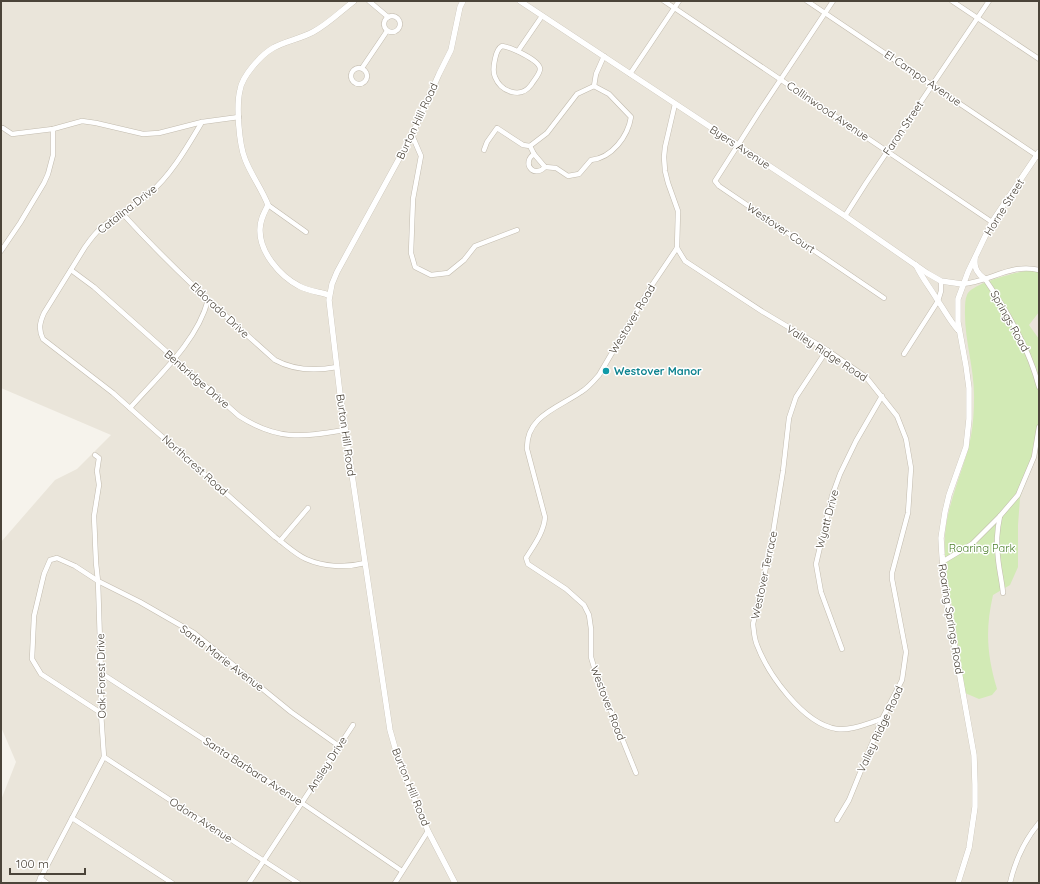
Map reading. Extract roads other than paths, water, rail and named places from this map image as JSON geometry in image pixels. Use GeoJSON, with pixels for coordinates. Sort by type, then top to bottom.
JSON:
{"type":"FeatureCollection","features":[{"type":"Feature","properties":{"kind":"street"},"geometry":{"type":"LineString","coordinates":[[306,232],[268,205],[244,158],[240,142],[240,89],[253,66],[264,54],[274,47],[315,31],[354,1]]}},
{"type":"Feature","properties":{"kind":"street"},"geometry":{"type":"LineString","coordinates":[[368,1],[388,17]]}},
{"type":"Feature","properties":{"kind":"street","name":"Burton Hill Road"},"geometry":{"type":"LineString","coordinates":[[455,883],[428,831],[399,762],[391,736],[345,430],[329,295],[337,272],[412,135],[451,50],[460,7],[463,1]]}},
{"type":"Feature","properties":{"kind":"street","name":"Collinwood Avenue"},"geometry":{"type":"LineString","coordinates":[[664,1],[992,222]]}},
{"type":"Feature","properties":{"kind":"street"},"geometry":{"type":"LineString","coordinates":[[630,74],[679,1]]}},
{"type":"Feature","properties":{"kind":"street","name":"El Campo Avenue"},"geometry":{"type":"LineString","coordinates":[[807,1],[1038,155]]}},
{"type":"Feature","properties":{"kind":"street"},"geometry":{"type":"LineString","coordinates":[[738,146],[780,79],[832,1]]}},
{"type":"Feature","properties":{"kind":"street"},"geometry":{"type":"LineString","coordinates":[[952,1],[1039,59]]}},
{"type":"Feature","properties":{"kind":"street","name":"Faron Street"},"geometry":{"type":"LineString","coordinates":[[845,216],[989,1]]}},
{"type":"Feature","properties":{"kind":"street","name":"Byers Avenue"},"geometry":{"type":"LineString","coordinates":[[523,2],[845,216],[916,265],[941,281],[962,284]]}},
{"type":"Feature","properties":{"kind":"street"},"geometry":{"type":"LineString","coordinates":[[393,16],[398,19],[400,24],[398,30],[392,32],[387,30],[384,26],[384,21],[388,17],[393,16]]}},
{"type":"Feature","properties":{"kind":"street"},"geometry":{"type":"LineString","coordinates":[[518,51],[542,16]]}},
{"type":"Feature","properties":{"kind":"street"},"geometry":{"type":"LineString","coordinates":[[362,68],[387,30]]}},
{"type":"Feature","properties":{"kind":"street"},"geometry":{"type":"LineString","coordinates":[[502,46],[508,46],[518,51],[538,63],[540,67],[539,72],[528,89],[517,93],[502,87],[495,77],[493,70],[499,48],[502,46]]}},
{"type":"Feature","properties":{"kind":"street"},"geometry":{"type":"LineString","coordinates":[[594,86],[596,74],[604,56]]}},
{"type":"Feature","properties":{"kind":"street"},"geometry":{"type":"LineString","coordinates":[[484,150],[487,142],[497,128],[523,145],[530,146],[547,133],[577,94],[594,86]]}},
{"type":"Feature","properties":{"kind":"street"},"geometry":{"type":"LineString","coordinates":[[534,154],[529,160],[528,165],[530,169],[538,172],[545,167],[556,168],[568,176],[578,174],[591,160],[597,160],[607,155],[621,141],[629,126],[631,117],[609,94],[594,86]]}},
{"type":"Feature","properties":{"kind":"street"},"geometry":{"type":"LineString","coordinates":[[675,104],[664,157],[668,183],[678,211],[677,248]]}},
{"type":"Feature","properties":{"kind":"street"},"geometry":{"type":"LineString","coordinates":[[3,128],[12,134],[53,129],[82,121],[143,134],[159,133],[202,122],[239,117]]}},
{"type":"Feature","properties":{"kind":"street","name":"Catalina Drive"},"geometry":{"type":"LineString","coordinates":[[40,331],[40,322],[44,313],[93,237],[102,227],[148,194],[165,179],[186,151],[202,122]]}},
{"type":"Feature","properties":{"kind":"street"},"geometry":{"type":"LineString","coordinates":[[1,251],[20,223],[48,174],[53,156],[53,129]]}},
{"type":"Feature","properties":{"kind":"street"},"geometry":{"type":"LineString","coordinates":[[412,135],[421,156],[413,199],[411,253],[415,267],[431,276],[448,273],[464,260],[475,246],[518,230]]}},
{"type":"Feature","properties":{"kind":"street"},"geometry":{"type":"LineString","coordinates":[[530,146],[534,154],[545,167]]}},
{"type":"Feature","properties":{"kind":"street","name":"Westover Court"},"geometry":{"type":"LineString","coordinates":[[738,146],[716,178],[719,186],[884,298]]}},
{"type":"Feature","properties":{"kind":"street","name":"Horne Street"},"geometry":{"type":"LineString","coordinates":[[962,284],[992,222],[1038,155]]}},
{"type":"Feature","properties":{"kind":"street"},"geometry":{"type":"LineString","coordinates":[[268,205],[262,218],[260,229],[266,253],[273,264],[284,275],[299,286],[329,295]]}},
{"type":"Feature","properties":{"kind":"street","name":"Eldorado Drive"},"geometry":{"type":"LineString","coordinates":[[122,213],[152,246],[208,300],[275,360],[282,364],[307,370],[320,370],[337,367]]}},
{"type":"Feature","properties":{"kind":"street","name":"Valley Ridge Road"},"geometry":{"type":"LineString","coordinates":[[677,248],[686,261],[826,350],[866,378],[891,407],[902,425],[909,452],[911,468],[908,513],[892,573],[906,652],[902,680],[882,719],[849,800],[836,820]]}},
{"type":"Feature","properties":{"kind":"street","name":"Westover Road"},"geometry":{"type":"LineString","coordinates":[[636,773],[591,657],[591,629],[589,615],[584,605],[572,594],[528,564],[526,558],[540,534],[544,525],[545,517],[527,449],[527,440],[536,421],[591,384],[598,375],[650,288],[677,248]]}},
{"type":"Feature","properties":{"kind":"street"},"geometry":{"type":"LineString","coordinates":[[975,257],[976,269],[985,279]]}},
{"type":"Feature","properties":{"kind":"street"},"geometry":{"type":"LineString","coordinates":[[916,265],[922,278],[950,320],[959,330]]}},
{"type":"Feature","properties":{"kind":"street"},"geometry":{"type":"LineString","coordinates":[[962,284],[972,284],[1022,268],[1039,270]]}},
{"type":"Feature","properties":{"kind":"street","name":"Benbridge Drive"},"geometry":{"type":"LineString","coordinates":[[71,270],[94,287],[238,416],[270,431],[293,436],[306,436],[345,430]]}},
{"type":"Feature","properties":{"kind":"street","name":"Springs Road"},"geometry":{"type":"LineString","coordinates":[[985,279],[999,298],[1030,358],[1039,387]]}},
{"type":"Feature","properties":{"kind":"street"},"geometry":{"type":"LineString","coordinates":[[904,354],[938,301],[941,291],[941,281]]}},
{"type":"Feature","properties":{"kind":"street","name":"Roaring Springs Road"},"geometry":{"type":"LineString","coordinates":[[958,883],[969,848],[975,807],[976,784],[974,755],[946,598],[941,538],[948,495],[966,447],[969,419],[969,388],[957,311],[958,299],[962,284]]}},
{"type":"Feature","properties":{"kind":"street"},"geometry":{"type":"LineString","coordinates":[[130,408],[183,348],[203,318],[208,300]]}},
{"type":"Feature","properties":{"kind":"street","name":"Northcrest Road"},"geometry":{"type":"LineString","coordinates":[[40,331],[43,338],[114,393],[280,541],[306,559],[320,563],[347,566],[365,563]]}},
{"type":"Feature","properties":{"kind":"street","name":"Westover Terrace"},"geometry":{"type":"LineString","coordinates":[[826,350],[796,397],[789,418],[784,471],[753,624],[754,636],[756,644],[772,675],[797,705],[813,719],[828,727],[844,729],[882,719]]}},
{"type":"Feature","properties":{"kind":"street","name":"Wyatt Drive"},"geometry":{"type":"LineString","coordinates":[[842,649],[821,592],[816,564],[821,537],[832,496],[840,474],[856,441],[882,396]]}},
{"type":"Feature","properties":{"kind":"street"},"geometry":{"type":"LineString","coordinates":[[942,562],[972,544],[1000,516],[1018,495],[1034,457],[1039,427]]}},
{"type":"Feature","properties":{"kind":"street","name":"Oak Forest Drive"},"geometry":{"type":"LineString","coordinates":[[95,455],[99,458],[97,471],[99,485],[94,516],[98,581],[101,713],[104,756]]}},
{"type":"Feature","properties":{"kind":"street"},"geometry":{"type":"LineString","coordinates":[[280,541],[308,508]]}},
{"type":"Feature","properties":{"kind":"street"},"geometry":{"type":"LineString","coordinates":[[1000,516],[997,532],[997,543],[1003,593]]}},
{"type":"Feature","properties":{"kind":"street","name":"Santa Marie Avenue"},"geometry":{"type":"LineString","coordinates":[[101,713],[41,674],[32,659],[34,616],[44,574],[50,560],[57,558],[75,566],[98,581],[140,602],[194,633],[291,712],[339,746]]}},
{"type":"Feature","properties":{"kind":"street","name":"Santa Barbara Avenue"},"geometry":{"type":"LineString","coordinates":[[101,673],[302,803],[402,871]]}},
{"type":"Feature","properties":{"kind":"street","name":"Ansley Drive"},"geometry":{"type":"LineString","coordinates":[[249,883],[353,725]]}},
{"type":"Feature","properties":{"kind":"street"},"geometry":{"type":"LineString","coordinates":[[47,883],[39,881],[104,756]]}},
{"type":"Feature","properties":{"kind":"street","name":"Odom Avenue"},"geometry":{"type":"LineString","coordinates":[[104,756],[298,883]]}},
{"type":"Feature","properties":{"kind":"street"},"geometry":{"type":"LineString","coordinates":[[72,818],[172,883]]}},
{"type":"Feature","properties":{"kind":"street"},"geometry":{"type":"LineString","coordinates":[[1010,883],[1017,860],[1027,840],[1039,823]]}},
{"type":"Feature","properties":{"kind":"street"},"geometry":{"type":"LineString","coordinates":[[395,883],[428,831]]}},
{"type":"Feature","properties":{"kind":"place","name":"Westover Manor"},"geometry":{"type":"Point","coordinates":[606,371]}},
{"type":"Feature","properties":{"kind":"park label","name":"Roaring Park"},"geometry":{"type":"Point","coordinates":[982,548]}}]}
